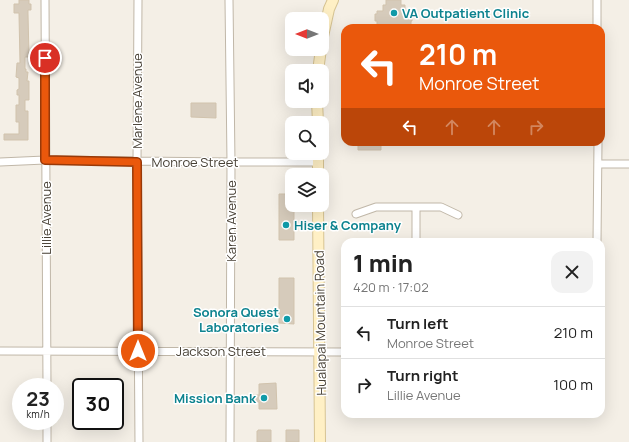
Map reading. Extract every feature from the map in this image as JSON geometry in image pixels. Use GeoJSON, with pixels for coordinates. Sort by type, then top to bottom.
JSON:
{"type":"FeatureCollection","features":[{"type":"Feature","properties":{"kind":"main road"},"geometry":{"type":"LineString","coordinates":[[329,13],[333,0]]}},
{"type":"Feature","properties":{"kind":"main road","name":"Hualapai Mountain Road"},"geometry":{"type":"LineString","coordinates":[[318,212],[320,442]]}},
{"type":"Feature","properties":{"kind":"street","name":"Lillie Avenue"},"geometry":{"type":"LineString","coordinates":[[45,0],[47,378]]}},
{"type":"Feature","properties":{"kind":"street","name":"Marlene Avenue"},"geometry":{"type":"LineString","coordinates":[[138,0],[137,162],[139,442]]}},
{"type":"Feature","properties":{"kind":"street","name":"Karen Avenue"},"geometry":{"type":"LineString","coordinates":[[229,0],[231,162],[230,442]]}},
{"type":"Feature","properties":{"kind":"street"},"geometry":{"type":"LineString","coordinates":[[597,0],[597,24]]}},
{"type":"Feature","properties":{"kind":"street"},"geometry":{"type":"LineString","coordinates":[[597,238],[598,146]]}},
{"type":"Feature","properties":{"kind":"street","name":"Monroe Street"},"geometry":{"type":"LineString","coordinates":[[0,162],[45,160],[231,162],[285,159]]}},
{"type":"Feature","properties":{"kind":"street"},"geometry":{"type":"LineString","coordinates":[[598,164],[629,164]]}},
{"type":"Feature","properties":{"kind":"street"},"geometry":{"type":"LineString","coordinates":[[356,214],[376,207],[441,207],[458,215]]}},
{"type":"Feature","properties":{"kind":"street"},"geometry":{"type":"LineString","coordinates":[[416,207],[416,238]]}},
{"type":"Feature","properties":{"kind":"street","name":"Jackson Street"},"geometry":{"type":"LineString","coordinates":[[0,351],[341,352]]}},
{"type":"Feature","properties":{"kind":"street"},"geometry":{"type":"LineString","coordinates":[[47,430],[47,442]]}},
{"type":"Feature","properties":{"kind":"building"},"geometry":{"type":"Polygon","coordinates":[[[19,0],[29,0],[29,4],[31,4],[31,10],[28,10],[29,57],[25,57],[25,69],[26,72],[28,72],[27,81],[29,81],[29,100],[25,100],[25,111],[28,111],[28,140],[4,140],[4,134],[19,134],[19,122],[16,122],[16,105],[19,105],[19,95],[17,95],[17,90],[19,89],[19,78],[16,77],[17,63],[20,63],[19,13],[14,13],[14,4],[19,4],[19,0]]]}},
{"type":"Feature","properties":{"kind":"building","name":"VA Outpatient Clinic"},"geometry":{"type":"Polygon","coordinates":[[[386,0],[401,0],[401,5],[405,5],[405,11],[411,11],[411,24],[377,24],[377,21],[375,21],[375,14],[377,14],[377,11],[383,11],[383,5],[386,5],[386,0]]]}},
{"type":"Feature","properties":{"kind":"building"},"geometry":{"type":"Polygon","coordinates":[[[191,103],[216,103],[216,118],[191,117],[191,103]]]}},
{"type":"Feature","properties":{"kind":"building"},"geometry":{"type":"Polygon","coordinates":[[[358,146],[381,146],[381,150],[358,150],[358,146]]]}},
{"type":"Feature","properties":{"kind":"building"},"geometry":{"type":"Polygon","coordinates":[[[279,194],[285,194],[285,212],[294,212],[294,240],[279,240],[279,194]]]}},
{"type":"Feature","properties":{"kind":"building"},"geometry":{"type":"Polygon","coordinates":[[[279,278],[294,278],[294,324],[279,323],[279,278]]]}},
{"type":"Feature","properties":{"kind":"building","name":"Mission Bank"},"geometry":{"type":"Polygon","coordinates":[[[276,383],[277,409],[259,409],[259,402],[251,402],[251,395],[259,395],[259,384],[276,383]]]}},
{"type":"Feature","properties":{"kind":"building"},"geometry":{"type":"Polygon","coordinates":[[[258,430],[271,430],[271,442],[257,442],[258,430]]]}},
{"type":"Feature","properties":{"kind":"building"},"geometry":{"type":"Polygon","coordinates":[[[286,430],[299,430],[299,442],[286,442],[286,430]]]}},
{"type":"Feature","properties":{"kind":"place","name":"VA Outpatient Clinic"},"geometry":{"type":"Point","coordinates":[394,13]}},
{"type":"Feature","properties":{"kind":"place","name":"Hiser & Company"},"geometry":{"type":"Point","coordinates":[286,225]}},
{"type":"Feature","properties":{"kind":"place","name":"Sonora Quest Laboratories"},"geometry":{"type":"Point","coordinates":[287,319]}},
{"type":"Feature","properties":{"kind":"place","name":"Mission Bank"},"geometry":{"type":"Point","coordinates":[264,398]}},
{"type":"Feature","properties":{"kind":"route"},"geometry":{"type":"LineString","coordinates":[[45,58],[45,160],[137,162],[138,351]]}}]}
